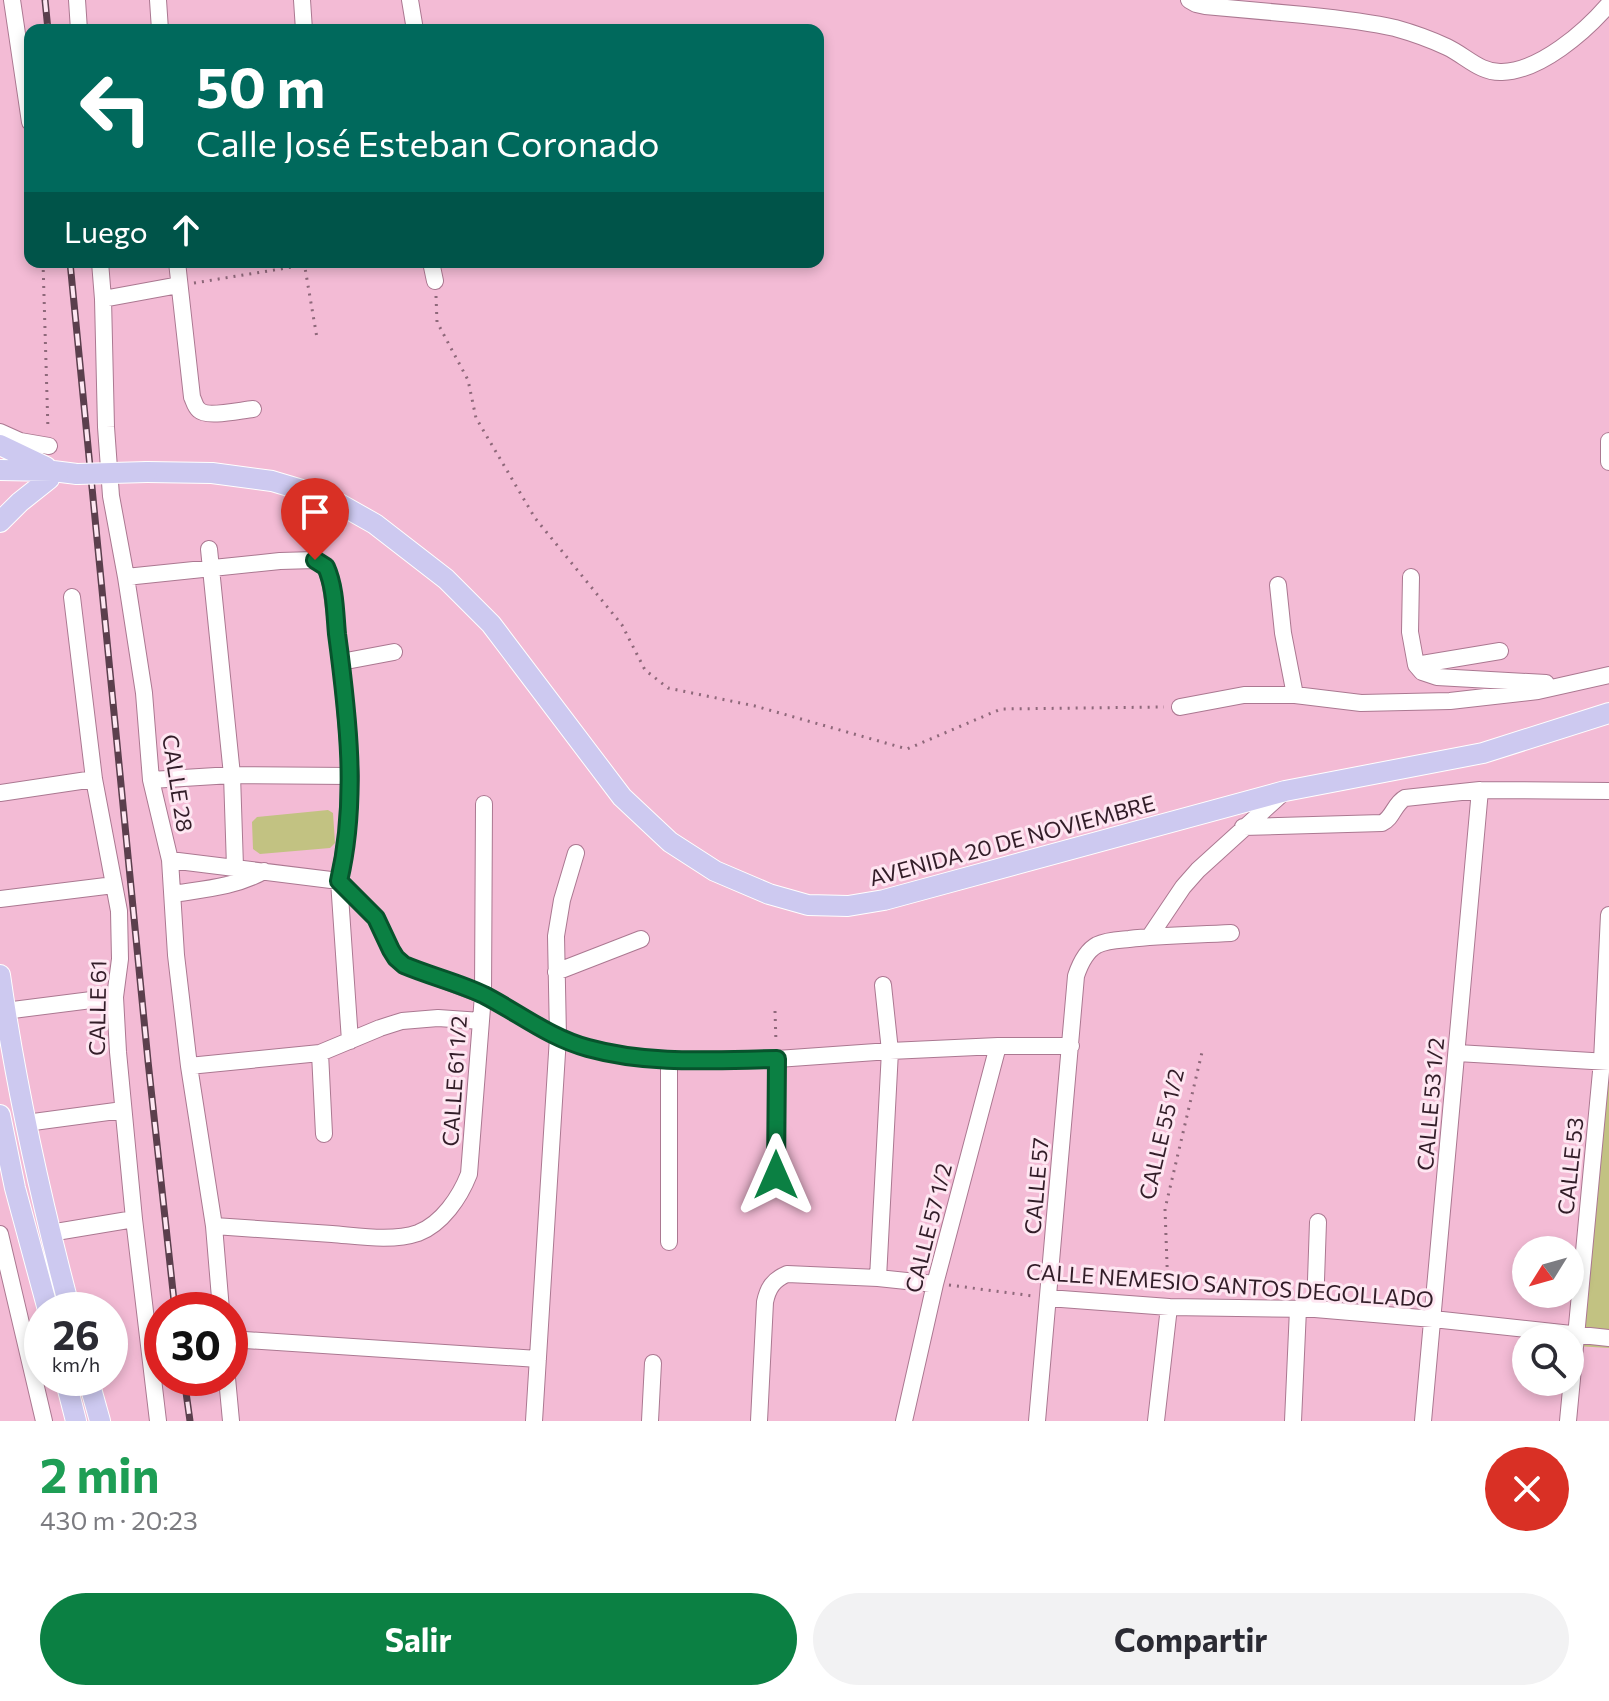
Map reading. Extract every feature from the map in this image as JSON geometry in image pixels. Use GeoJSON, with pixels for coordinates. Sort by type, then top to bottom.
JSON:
{"type":"FeatureCollection","features":[{"type":"Feature","properties":{"kind":"main road"},"geometry":{"type":"LineString","coordinates":[[0,445],[61,474]]}},
{"type":"Feature","properties":{"kind":"main road"},"geometry":{"type":"LineString","coordinates":[[0,470],[61,474]]}},
{"type":"Feature","properties":{"kind":"main road","name":"AVENIDA 20 DE NOVIEMBRE"},"geometry":{"type":"LineString","coordinates":[[61,474],[212,473],[272,481],[329,498],[375,524],[446,579],[491,624],[622,797],[670,842],[715,871],[769,894],[808,905],[848,906],[884,900],[1285,791],[1483,753],[1609,713]]}},
{"type":"Feature","properties":{"kind":"main road"},"geometry":{"type":"LineString","coordinates":[[0,483],[61,474]]}},
{"type":"Feature","properties":{"kind":"main road"},"geometry":{"type":"LineString","coordinates":[[0,522],[20,502],[61,474]]}},
{"type":"Feature","properties":{"kind":"main road"},"geometry":{"type":"LineString","coordinates":[[0,975],[4,1021],[65,1292]]}},
{"type":"Feature","properties":{"kind":"main road"},"geometry":{"type":"LineString","coordinates":[[0,1115],[15,1188],[43,1292]]}},
{"type":"Feature","properties":{"kind":"main road"},"geometry":{"type":"LineString","coordinates":[[70,1396],[76,1421]]}},
{"type":"Feature","properties":{"kind":"main road"},"geometry":{"type":"LineString","coordinates":[[93,1396],[100,1421]]}},
{"type":"Feature","properties":{"kind":"street"},"geometry":{"type":"LineString","coordinates":[[77,0],[79,24]]}},
{"type":"Feature","properties":{"kind":"street"},"geometry":{"type":"LineString","coordinates":[[158,0],[160,24]]}},
{"type":"Feature","properties":{"kind":"street"},"geometry":{"type":"LineString","coordinates":[[302,0],[304,24]]}},
{"type":"Feature","properties":{"kind":"street"},"geometry":{"type":"LineString","coordinates":[[410,0],[414,24]]}},
{"type":"Feature","properties":{"kind":"street"},"geometry":{"type":"LineString","coordinates":[[1189,0],[1205,6],[1358,21],[1393,28],[1423,36],[1488,71],[1503,73],[1543,60],[1581,32],[1609,4]]}},
{"type":"Feature","properties":{"kind":"street"},"geometry":{"type":"LineString","coordinates":[[8,4],[24,90]]}},
{"type":"Feature","properties":{"kind":"street","name":"CALLE 28"},"geometry":{"type":"LineString","coordinates":[[100,268],[111,496],[144,693],[151,780],[170,860],[176,955],[189,1066],[214,1226],[220,1292]]}},
{"type":"Feature","properties":{"kind":"street"},"geometry":{"type":"LineString","coordinates":[[178,268],[192,397],[200,411],[208,414],[253,409]]}},
{"type":"Feature","properties":{"kind":"street"},"geometry":{"type":"LineString","coordinates":[[432,268],[435,281]]}},
{"type":"Feature","properties":{"kind":"street"},"geometry":{"type":"LineString","coordinates":[[103,299],[179,285]]}},
{"type":"Feature","properties":{"kind":"street"},"geometry":{"type":"LineString","coordinates":[[0,432],[20,441],[49,446]]}},
{"type":"Feature","properties":{"kind":"street"},"geometry":{"type":"LineString","coordinates":[[1609,444],[1609,462]]}},
{"type":"Feature","properties":{"kind":"street"},"geometry":{"type":"LineString","coordinates":[[209,549],[232,775],[235,867]]}},
{"type":"Feature","properties":{"kind":"street"},"geometry":{"type":"LineString","coordinates":[[126,577],[315,560],[324,564],[328,572],[341,662],[351,776],[348,827],[339,881],[350,1041]]}},
{"type":"Feature","properties":{"kind":"street"},"geometry":{"type":"LineString","coordinates":[[1411,577],[1410,632],[1416,665],[1422,672],[1437,677],[1568,684]]}},
{"type":"Feature","properties":{"kind":"street"},"geometry":{"type":"LineString","coordinates":[[1278,585],[1295,695]]}},
{"type":"Feature","properties":{"kind":"street","name":"CALLE 61"},"geometry":{"type":"LineString","coordinates":[[72,597],[94,779],[119,911],[115,997],[123,1110],[158,1421]]}},
{"type":"Feature","properties":{"kind":"street"},"geometry":{"type":"LineString","coordinates":[[1416,665],[1500,651]]}},
{"type":"Feature","properties":{"kind":"street"},"geometry":{"type":"LineString","coordinates":[[341,662],[394,652]]}},
{"type":"Feature","properties":{"kind":"street"},"geometry":{"type":"LineString","coordinates":[[1180,707],[1244,695],[1295,695],[1361,703],[1450,701],[1508,696],[1609,675]]}},
{"type":"Feature","properties":{"kind":"street"},"geometry":{"type":"LineString","coordinates":[[151,780],[232,775],[351,776]]}},
{"type":"Feature","properties":{"kind":"street"},"geometry":{"type":"LineString","coordinates":[[0,793],[94,779]]}},
{"type":"Feature","properties":{"kind":"street"},"geometry":{"type":"LineString","coordinates":[[1243,827],[1385,822],[1405,798],[1480,790],[1609,791]]}},
{"type":"Feature","properties":{"kind":"street","name":"CALLE 53 1/2"},"geometry":{"type":"LineString","coordinates":[[1423,1421],[1480,790]]}},
{"type":"Feature","properties":{"kind":"street"},"geometry":{"type":"LineString","coordinates":[[1150,936],[1198,870],[1285,791]]}},
{"type":"Feature","properties":{"kind":"street","name":"CALLE 61 1/2"},"geometry":{"type":"LineString","coordinates":[[214,1226],[397,1237],[429,1227],[459,1196],[469,1174],[483,995],[484,804]]}},
{"type":"Feature","properties":{"kind":"street"},"geometry":{"type":"LineString","coordinates":[[534,1421],[558,1037],[556,936],[567,879],[576,853]]}},
{"type":"Feature","properties":{"kind":"street"},"geometry":{"type":"LineString","coordinates":[[170,860],[339,881],[376,918],[391,950],[404,965],[483,995],[558,1037],[604,1053],[669,1060],[777,1059],[998,1046],[1071,1046]]}},
{"type":"Feature","properties":{"kind":"street"},"geometry":{"type":"LineString","coordinates":[[173,894],[224,887],[248,880],[264,871]]}},
{"type":"Feature","properties":{"kind":"street"},"geometry":{"type":"LineString","coordinates":[[0,899],[114,885]]}},
{"type":"Feature","properties":{"kind":"street","name":"CALLE 53"},"geometry":{"type":"LineString","coordinates":[[1576,1324],[1606,1061],[1609,915]]}},
{"type":"Feature","properties":{"kind":"street"},"geometry":{"type":"LineString","coordinates":[[1150,936],[1231,933]]}},
{"type":"Feature","properties":{"kind":"street","name":"CALLE 57"},"geometry":{"type":"LineString","coordinates":[[1037,1421],[1076,976],[1084,957],[1098,944],[1150,936]]}},
{"type":"Feature","properties":{"kind":"street"},"geometry":{"type":"LineString","coordinates":[[556,972],[641,939]]}},
{"type":"Feature","properties":{"kind":"street","name":"CALLE 57 1/2"},"geometry":{"type":"LineString","coordinates":[[878,1278],[890,1051],[883,985]]}},
{"type":"Feature","properties":{"kind":"street"},"geometry":{"type":"LineString","coordinates":[[4,1021],[115,997]]}},
{"type":"Feature","properties":{"kind":"street"},"geometry":{"type":"LineString","coordinates":[[189,1066],[320,1053],[402,1021],[438,1018],[481,1021]]}},
{"type":"Feature","properties":{"kind":"street","name":"CALLE 57 1/2"},"geometry":{"type":"LineString","coordinates":[[904,1421],[935,1284],[998,1046]]}},
{"type":"Feature","properties":{"kind":"street"},"geometry":{"type":"LineString","coordinates":[[320,1053],[324,1134]]}},
{"type":"Feature","properties":{"kind":"street"},"geometry":{"type":"LineString","coordinates":[[1457,1053],[1606,1061]]}},
{"type":"Feature","properties":{"kind":"street"},"geometry":{"type":"LineString","coordinates":[[776,1175],[777,1059]]}},
{"type":"Feature","properties":{"kind":"street"},"geometry":{"type":"LineString","coordinates":[[669,1060],[669,1242]]}},
{"type":"Feature","properties":{"kind":"street"},"geometry":{"type":"LineString","coordinates":[[26,1123],[123,1110]]}},
{"type":"Feature","properties":{"kind":"street"},"geometry":{"type":"LineString","coordinates":[[50,1233],[134,1219]]}},
{"type":"Feature","properties":{"kind":"street"},"geometry":{"type":"LineString","coordinates":[[1293,1421],[1318,1222]]}},
{"type":"Feature","properties":{"kind":"street"},"geometry":{"type":"LineString","coordinates":[[0,1234],[44,1421]]}},
{"type":"Feature","properties":{"kind":"street"},"geometry":{"type":"LineString","coordinates":[[759,1421],[767,1293],[776,1280],[787,1274],[935,1284]]}},
{"type":"Feature","properties":{"kind":"street","name":"CALLE NEMESIO SANTOS DEGOLLADO"},"geometry":{"type":"LineString","coordinates":[[1048,1298],[1169,1307],[1307,1309],[1512,1327]]}},
{"type":"Feature","properties":{"kind":"street"},"geometry":{"type":"LineString","coordinates":[[1156,1421],[1169,1307]]}},
{"type":"Feature","properties":{"kind":"street","name":"CALLE NEMESIO SANTOS DEGOLLADO"},"geometry":{"type":"LineString","coordinates":[[1584,1334],[1609,1338]]}},
{"type":"Feature","properties":{"kind":"street"},"geometry":{"type":"LineString","coordinates":[[248,1340],[538,1359]]}},
{"type":"Feature","properties":{"kind":"street"},"geometry":{"type":"LineString","coordinates":[[650,1421],[653,1363]]}},
{"type":"Feature","properties":{"kind":"street"},"geometry":{"type":"LineString","coordinates":[[229,1396],[231,1421]]}},
{"type":"Feature","properties":{"kind":"street","name":"CALLE 53"},"geometry":{"type":"LineString","coordinates":[[1568,1421],[1570,1396]]}},
{"type":"Feature","properties":{"kind":"path"},"geometry":{"type":"LineString","coordinates":[[43,268],[49,446]]}},
{"type":"Feature","properties":{"kind":"path"},"geometry":{"type":"LineString","coordinates":[[179,285],[281,268]]}},
{"type":"Feature","properties":{"kind":"path"},"geometry":{"type":"LineString","coordinates":[[306,268],[317,338]]}},
{"type":"Feature","properties":{"kind":"path"},"geometry":{"type":"LineString","coordinates":[[435,281],[437,322],[468,380],[476,418],[535,518],[622,625],[645,670],[668,688],[755,706],[907,749],[1001,709],[1180,707]]}},
{"type":"Feature","properties":{"kind":"path"},"geometry":{"type":"LineString","coordinates":[[775,1011],[777,1059]]}},
{"type":"Feature","properties":{"kind":"path","name":"CALLE 55 1/2"},"geometry":{"type":"LineString","coordinates":[[1169,1307],[1165,1209],[1203,1048]]}},
{"type":"Feature","properties":{"kind":"path","name":"CALLE NEMESIO SANTOS DEGOLLADO"},"geometry":{"type":"LineString","coordinates":[[935,1284],[1048,1298]]}},
{"type":"Feature","properties":{"kind":"green space"},"geometry":{"type":"Polygon","coordinates":[[[328,810],[333,813],[335,843],[330,848],[260,854],[253,849],[252,822],[257,817],[328,810]]]}},
{"type":"Feature","properties":{"kind":"green space"},"geometry":{"type":"Polygon","coordinates":[[[1609,1060],[1609,1348],[1584,1346],[1584,1324],[1579,1324],[1580,1308],[1584,1308],[1584,1277],[1609,1060]]]}},
{"type":"Feature","properties":{"kind":"railway"},"geometry":{"type":"LineString","coordinates":[[45,0],[47,24]]}},
{"type":"Feature","properties":{"kind":"railway"},"geometry":{"type":"LineString","coordinates":[[71,268],[173,1292]]}},
{"type":"Feature","properties":{"kind":"railway"},"geometry":{"type":"LineString","coordinates":[[187,1396],[190,1421]]}},
{"type":"Feature","properties":{"kind":"route"},"geometry":{"type":"LineString","coordinates":[[315,560],[326,567],[331,585],[351,776],[348,827],[339,881],[376,918],[396,958],[404,965],[483,995],[558,1037],[604,1053],[669,1060],[777,1059],[776,1175]]}}]}
